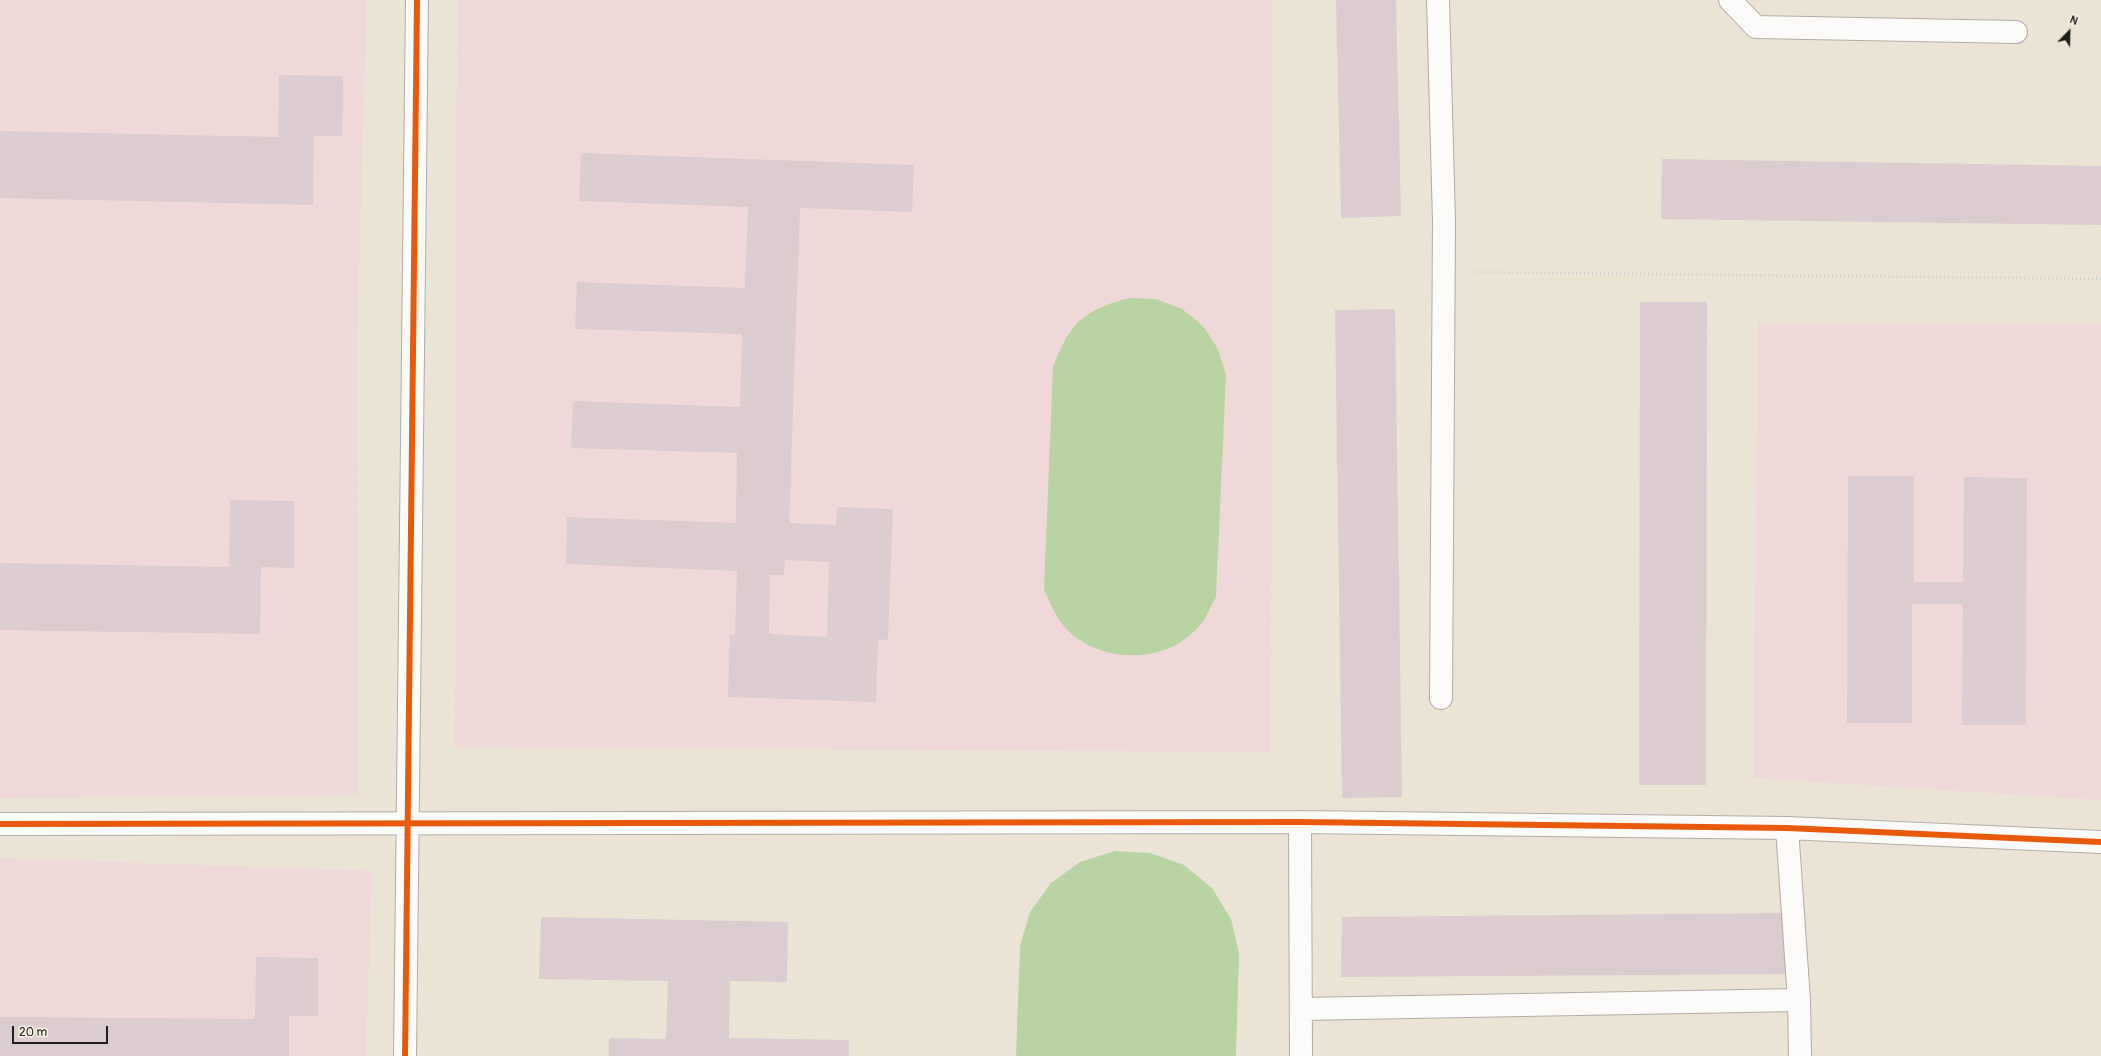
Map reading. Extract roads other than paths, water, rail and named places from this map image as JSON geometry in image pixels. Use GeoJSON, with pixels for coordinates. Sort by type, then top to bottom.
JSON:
{"type":"FeatureCollection","features":[{"type":"Feature","properties":{"kind":"street"},"geometry":{"type":"LineString","coordinates":[[405,1056],[409,822],[417,0]]}},
{"type":"Feature","properties":{"kind":"street"},"geometry":{"type":"LineString","coordinates":[[1438,0],[1444,222],[1441,698]]}},
{"type":"Feature","properties":{"kind":"street"},"geometry":{"type":"LineString","coordinates":[[1730,0],[1756,27],[2016,32]]}},
{"type":"Feature","properties":{"kind":"street"},"geometry":{"type":"LineString","coordinates":[[0,824],[409,822],[1300,822],[1788,828],[2101,842]]}},
{"type":"Feature","properties":{"kind":"street"},"geometry":{"type":"LineString","coordinates":[[1300,822],[1302,1056]]}},
{"type":"Feature","properties":{"kind":"street"},"geometry":{"type":"LineString","coordinates":[[1788,828],[1799,1000],[1800,1056]]}},
{"type":"Feature","properties":{"kind":"street"},"geometry":{"type":"LineString","coordinates":[[1301,1009],[1799,1000]]}}]}
